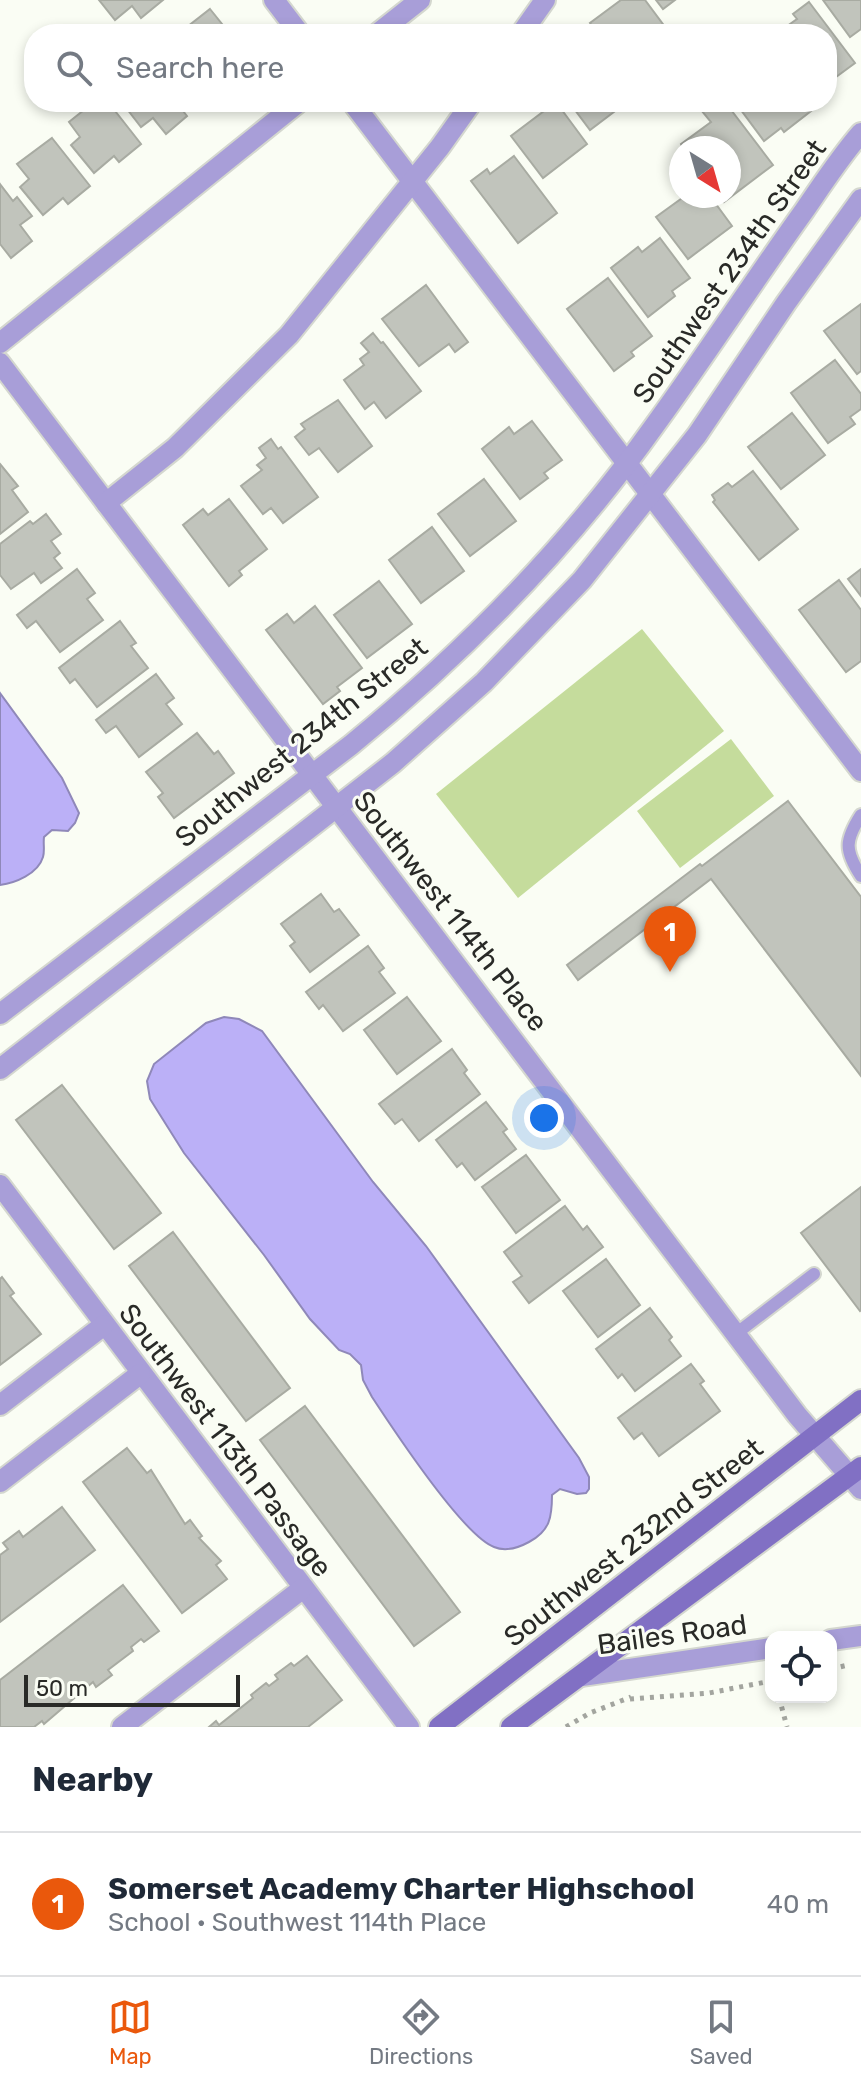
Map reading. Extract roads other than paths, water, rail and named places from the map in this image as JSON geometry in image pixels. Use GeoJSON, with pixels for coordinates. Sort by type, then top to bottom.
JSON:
{"type":"FeatureCollection","features":[{"type":"Feature","properties":{"kind":"street"},"geometry":{"type":"LineString","coordinates":[[274,0],[292,24]]}},
{"type":"Feature","properties":{"kind":"street"},"geometry":{"type":"LineString","coordinates":[[390,24],[420,0]]}},
{"type":"Feature","properties":{"kind":"street"},"geometry":{"type":"LineString","coordinates":[[528,24],[545,0]]}},
{"type":"Feature","properties":{"kind":"street"},"geometry":{"type":"LineString","coordinates":[[0,343],[287,112]]}},
{"type":"Feature","properties":{"kind":"street"},"geometry":{"type":"LineString","coordinates":[[360,112],[650,494],[857,757]]}},
{"type":"Feature","properties":{"kind":"street"},"geometry":{"type":"LineString","coordinates":[[106,503],[175,448],[289,335],[464,112]]}},
{"type":"Feature","properties":{"kind":"street","name":"Southwest 234th Street"},"geometry":{"type":"LineString","coordinates":[[0,1014],[398,707],[508,602],[583,521],[861,133]]}},
{"type":"Feature","properties":{"kind":"street"},"geometry":{"type":"LineString","coordinates":[[0,1069],[393,763],[484,682],[582,580],[697,435],[861,199]]}},
{"type":"Feature","properties":{"kind":"street","name":"Southwest 114th Place"},"geometry":{"type":"LineString","coordinates":[[0,363],[815,1436],[857,1477]]}},
{"type":"Feature","properties":{"kind":"street","name":"Southwest 113th Passage"},"geometry":{"type":"LineString","coordinates":[[0,1185],[409,1727]]}},
{"type":"Feature","properties":{"kind":"street"},"geometry":{"type":"LineString","coordinates":[[0,1405],[104,1325]]}},
{"type":"Feature","properties":{"kind":"street"},"geometry":{"type":"LineString","coordinates":[[0,1482],[140,1374]]}},
{"type":"Feature","properties":{"kind":"street","name":"Southwest 232nd Street"},"geometry":{"type":"LineString","coordinates":[[439,1727],[861,1400]]}},
{"type":"Feature","properties":{"kind":"street"},"geometry":{"type":"LineString","coordinates":[[511,1727],[857,1477]]}},
{"type":"Feature","properties":{"kind":"street"},"geometry":{"type":"LineString","coordinates":[[122,1727],[302,1589]]}},
{"type":"Feature","properties":{"kind":"street"},"geometry":{"type":"LineString","coordinates":[[837,1639],[861,1636]]}},
{"type":"Feature","properties":{"kind":"street","name":"Bailes Road"},"geometry":{"type":"LineString","coordinates":[[582,1676],[765,1649]]}},
{"type":"Feature","properties":{"kind":"lane"},"geometry":{"type":"LineString","coordinates":[[861,815],[849,834],[848,853],[861,876]]}},
{"type":"Feature","properties":{"kind":"lane"},"geometry":{"type":"LineString","coordinates":[[737,1333],[814,1274]]}},
{"type":"Feature","properties":{"kind":"place","name":"Somerset Academy Charter Highschool"},"geometry":{"type":"Point","coordinates":[670,972]}}]}
